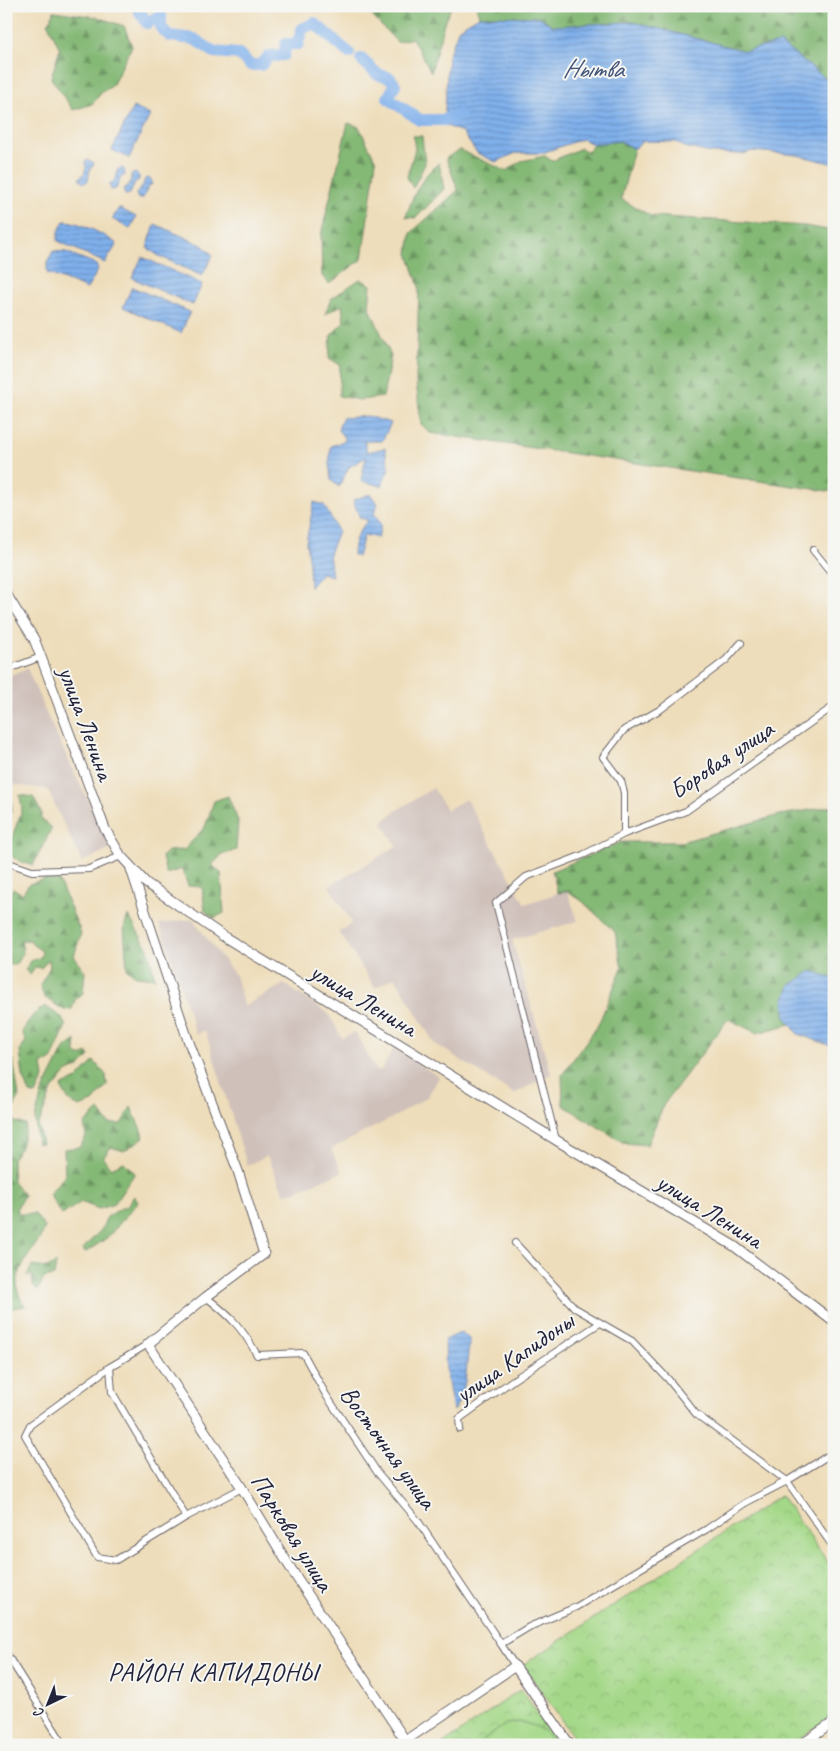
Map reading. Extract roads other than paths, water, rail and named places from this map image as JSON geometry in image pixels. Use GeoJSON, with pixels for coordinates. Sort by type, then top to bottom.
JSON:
{"type":"FeatureCollection","features":[{"type":"Feature","properties":{"kind":"street"},"geometry":{"type":"LineString","coordinates":[[813,550],[834,576]]}},
{"type":"Feature","properties":{"kind":"street","name":"улица Ленина"},"geometry":{"type":"LineString","coordinates":[[6,594],[34,639],[105,829],[121,856],[146,883],[223,936],[556,1140],[734,1246],[834,1322]]}},
{"type":"Feature","properties":{"kind":"street"},"geometry":{"type":"LineString","coordinates":[[624,834],[624,793],[621,782],[603,757],[624,730],[662,709],[726,660],[741,643]]}},
{"type":"Feature","properties":{"kind":"street"},"geometry":{"type":"LineString","coordinates":[[6,670],[41,657]]}},
{"type":"Feature","properties":{"kind":"street","name":"Боровая улица"},"geometry":{"type":"LineString","coordinates":[[556,1140],[496,903],[526,877],[583,855],[624,834],[686,811],[834,706]]}},
{"type":"Feature","properties":{"kind":"street"},"geometry":{"type":"LineString","coordinates":[[6,862],[32,871],[89,869],[121,856]]}},
{"type":"Feature","properties":{"kind":"street"},"geometry":{"type":"LineString","coordinates":[[130,866],[187,1037],[238,1171],[264,1254],[206,1297],[148,1344],[110,1368],[30,1425],[25,1434],[97,1557],[116,1560],[186,1517],[242,1488]]}},
{"type":"Feature","properties":{"kind":"street"},"geometry":{"type":"LineString","coordinates":[[515,1243],[575,1308],[632,1341],[668,1379],[696,1414],[787,1481],[834,1548]]}},
{"type":"Feature","properties":{"kind":"street","name":"Восточная улица"},"geometry":{"type":"LineString","coordinates":[[206,1297],[228,1314],[246,1334],[257,1355],[304,1352],[326,1396],[377,1472],[418,1521],[515,1666]]}},
{"type":"Feature","properties":{"kind":"street","name":"улица Капидоны"},"geometry":{"type":"LineString","coordinates":[[460,1429],[459,1419],[513,1380],[600,1323]]}},
{"type":"Feature","properties":{"kind":"street","name":"Парковая улица"},"geometry":{"type":"LineString","coordinates":[[148,1344],[242,1488],[402,1743]]}},
{"type":"Feature","properties":{"kind":"street"},"geometry":{"type":"LineString","coordinates":[[110,1368],[112,1392],[186,1517]]}},
{"type":"Feature","properties":{"kind":"street"},"geometry":{"type":"LineString","coordinates":[[501,1644],[529,1627],[576,1607],[707,1529],[745,1502],[787,1481],[834,1452]]}},
{"type":"Feature","properties":{"kind":"street"},"geometry":{"type":"LineString","coordinates":[[6,1653],[64,1745]]}},
{"type":"Feature","properties":{"kind":"street"},"geometry":{"type":"LineString","coordinates":[[402,1743],[515,1666],[570,1745]]}},
{"type":"Feature","properties":{"kind":"street"},"geometry":{"type":"LineString","coordinates":[[801,1745],[834,1722]]}},
{"type":"Feature","properties":{"kind":"water"},"geometry":{"type":"Polygon","coordinates":[[[479,16],[540,17],[553,26],[633,22],[745,51],[780,43],[830,82],[834,82],[834,164],[797,155],[752,151],[744,154],[711,153],[684,147],[676,142],[643,141],[634,149],[620,141],[593,144],[582,139],[542,153],[516,153],[496,162],[477,153],[462,132],[444,125],[448,56],[459,28],[479,16]]]}},
{"type":"Feature","properties":{"kind":"water"},"geometry":{"type":"Polygon","coordinates":[[[133,107],[150,115],[129,158],[112,150],[133,107]]]}},
{"type":"Feature","properties":{"kind":"water"},"geometry":{"type":"Polygon","coordinates":[[[88,160],[93,162],[94,165],[90,169],[88,181],[83,183],[79,178],[84,174],[85,162],[88,160]]]}},
{"type":"Feature","properties":{"kind":"water"},"geometry":{"type":"Polygon","coordinates":[[[124,169],[125,175],[121,177],[116,189],[111,190],[109,184],[114,181],[117,170],[124,169]]]}},
{"type":"Feature","properties":{"kind":"water"},"geometry":{"type":"Polygon","coordinates":[[[135,173],[139,176],[139,180],[135,182],[130,194],[125,195],[123,189],[128,186],[131,175],[135,173]]]}},
{"type":"Feature","properties":{"kind":"water"},"geometry":{"type":"Polygon","coordinates":[[[146,178],[151,179],[152,184],[148,187],[143,198],[138,199],[136,194],[146,178]]]}},
{"type":"Feature","properties":{"kind":"water"},"geometry":{"type":"Polygon","coordinates":[[[119,208],[136,217],[130,229],[112,219],[119,208]]]}},
{"type":"Feature","properties":{"kind":"water"},"geometry":{"type":"Polygon","coordinates":[[[64,221],[77,223],[92,229],[117,244],[105,263],[58,241],[58,233],[64,221]]]}},
{"type":"Feature","properties":{"kind":"water"},"geometry":{"type":"Polygon","coordinates":[[[155,224],[202,245],[213,255],[202,276],[159,256],[147,248],[155,224]]]}},
{"type":"Feature","properties":{"kind":"water"},"geometry":{"type":"Polygon","coordinates":[[[53,251],[66,252],[96,264],[98,270],[87,289],[47,273],[47,263],[53,251]]]}},
{"type":"Feature","properties":{"kind":"water"},"geometry":{"type":"Polygon","coordinates":[[[142,257],[202,284],[193,305],[132,278],[142,257]]]}},
{"type":"Feature","properties":{"kind":"water"},"geometry":{"type":"Polygon","coordinates":[[[132,287],[190,312],[181,333],[123,307],[132,287]]]}},
{"type":"Feature","properties":{"kind":"water"},"geometry":{"type":"Polygon","coordinates":[[[367,416],[391,423],[382,441],[364,441],[367,452],[385,448],[389,468],[382,486],[361,481],[366,457],[349,467],[339,487],[331,480],[329,463],[331,446],[346,440],[338,430],[342,418],[367,416]]]}},
{"type":"Feature","properties":{"kind":"water"},"geometry":{"type":"Polygon","coordinates":[[[370,494],[378,504],[374,513],[381,525],[378,538],[364,535],[358,557],[353,555],[355,540],[368,520],[360,518],[353,500],[370,494]]]}},
{"type":"Feature","properties":{"kind":"water"},"geometry":{"type":"Polygon","coordinates":[[[314,502],[324,505],[338,531],[329,554],[332,576],[322,573],[310,587],[306,542],[314,502]]]}},
{"type":"Feature","properties":{"kind":"water"},"geometry":{"type":"Polygon","coordinates":[[[812,971],[834,979],[834,1047],[798,1034],[786,1018],[784,1002],[790,985],[812,971]]]}},
{"type":"Feature","properties":{"kind":"water"},"geometry":{"type":"Polygon","coordinates":[[[462,1332],[470,1340],[466,1377],[462,1395],[453,1411],[446,1371],[445,1340],[462,1332]]]}},
{"type":"Feature","properties":{"kind":"waterway","name":"Нытва"},"geometry":{"type":"LineString","coordinates":[[138,6],[147,23],[161,15],[161,28],[170,36],[194,39],[214,52],[239,54],[250,65],[261,65],[269,56],[284,55],[286,44],[298,44],[302,29],[314,23],[349,53]]}},
{"type":"Feature","properties":{"kind":"waterway","name":"Нытва"},"geometry":{"type":"LineString","coordinates":[[361,59],[377,74],[390,78],[395,85],[388,98],[420,120],[444,120],[459,115]]}},
{"type":"Feature","properties":{"kind":"district","name":"РАЙОН КАПИДОНЫ"},"geometry":{"type":"Point","coordinates":[213,1672]}}]}
